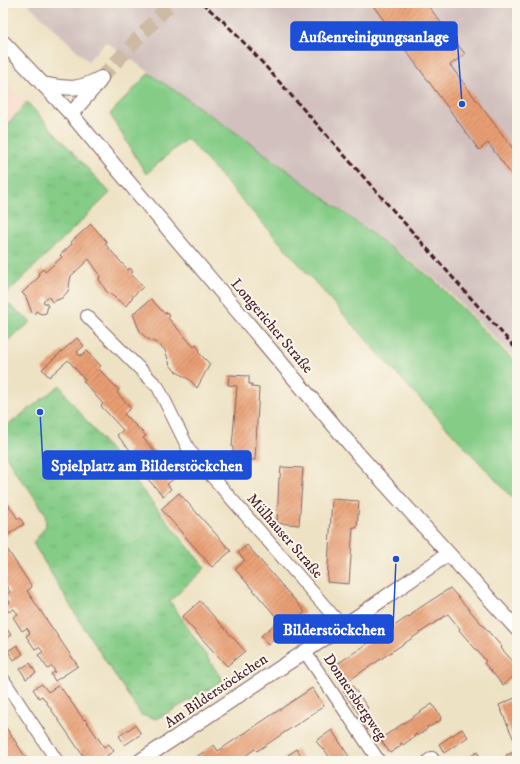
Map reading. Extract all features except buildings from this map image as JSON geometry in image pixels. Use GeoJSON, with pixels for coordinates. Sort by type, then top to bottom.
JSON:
{"type":"FeatureCollection","features":[{"type":"Feature","properties":{"kind":"street","name":"Longericher Straße"},"geometry":{"type":"LineString","coordinates":[[3,42],[71,114],[330,421],[517,629]]}},
{"type":"Feature","properties":{"kind":"street"},"geometry":{"type":"LineString","coordinates":[[42,84],[72,88],[86,86],[102,78],[71,114]]}},
{"type":"Feature","properties":{"kind":"street","name":"Mülhauser Straße"},"geometry":{"type":"LineString","coordinates":[[87,316],[158,387],[189,450],[342,626]]}},
{"type":"Feature","properties":{"kind":"street","name":"Am Bilderstöckchen"},"geometry":{"type":"LineString","coordinates":[[140,761],[305,652],[448,554]]}},
{"type":"Feature","properties":{"kind":"street","name":"Donnersbergweg"},"geometry":{"type":"LineString","coordinates":[[305,652],[379,761]]}},
{"type":"Feature","properties":{"kind":"street"},"geometry":{"type":"LineString","coordinates":[[3,679],[57,761]]}},
{"type":"Feature","properties":{"kind":"street"},"geometry":{"type":"LineString","coordinates":[[428,761],[432,758],[434,761]]}},
{"type":"Feature","properties":{"kind":"shaded area"},"geometry":{"type":"Polygon","coordinates":[[[27,3],[517,3],[517,360],[437,280],[245,139],[106,42],[88,61],[27,3]]]}},
{"type":"Feature","properties":{"kind":"shaded area"},"geometry":{"type":"Polygon","coordinates":[[[3,81],[27,102],[3,130],[3,81]]]}},
{"type":"Feature","properties":{"kind":"green space"},"geometry":{"type":"Polygon","coordinates":[[[149,73],[245,139],[434,280],[517,364],[517,503],[386,362],[187,138],[146,174],[110,114],[149,73]]]}},
{"type":"Feature","properties":{"kind":"green space"},"geometry":{"type":"Polygon","coordinates":[[[27,102],[110,193],[3,297],[3,130],[27,102]]]}},
{"type":"Feature","properties":{"kind":"green space"},"geometry":{"type":"Polygon","coordinates":[[[3,300],[31,322],[3,344],[3,300]]]}},
{"type":"Feature","properties":{"kind":"green space"},"geometry":{"type":"Polygon","coordinates":[[[60,385],[69,399],[205,568],[170,601],[223,681],[157,719],[141,715],[82,625],[33,543],[46,526],[45,513],[27,486],[19,478],[3,449],[3,429],[60,385]]]}},
{"type":"Feature","properties":{"kind":"tunnel"},"geometry":{"type":"LineString","coordinates":[[101,78],[171,3]]}},
{"type":"Feature","properties":{"kind":"railway"},"geometry":{"type":"LineString","coordinates":[[202,3],[224,22],[251,50],[517,350]]}},
{"type":"Feature","properties":{"kind":"place","name":"Außenreinigungsanlage"},"geometry":{"type":"Point","coordinates":[462,104]}},
{"type":"Feature","properties":{"kind":"place","name":"Spielplatz am Bilderstöckchen"},"geometry":{"type":"Point","coordinates":[40,412]}},
{"type":"Feature","properties":{"kind":"place","name":"Bilderstöckchen"},"geometry":{"type":"Point","coordinates":[396,559]}}]}
